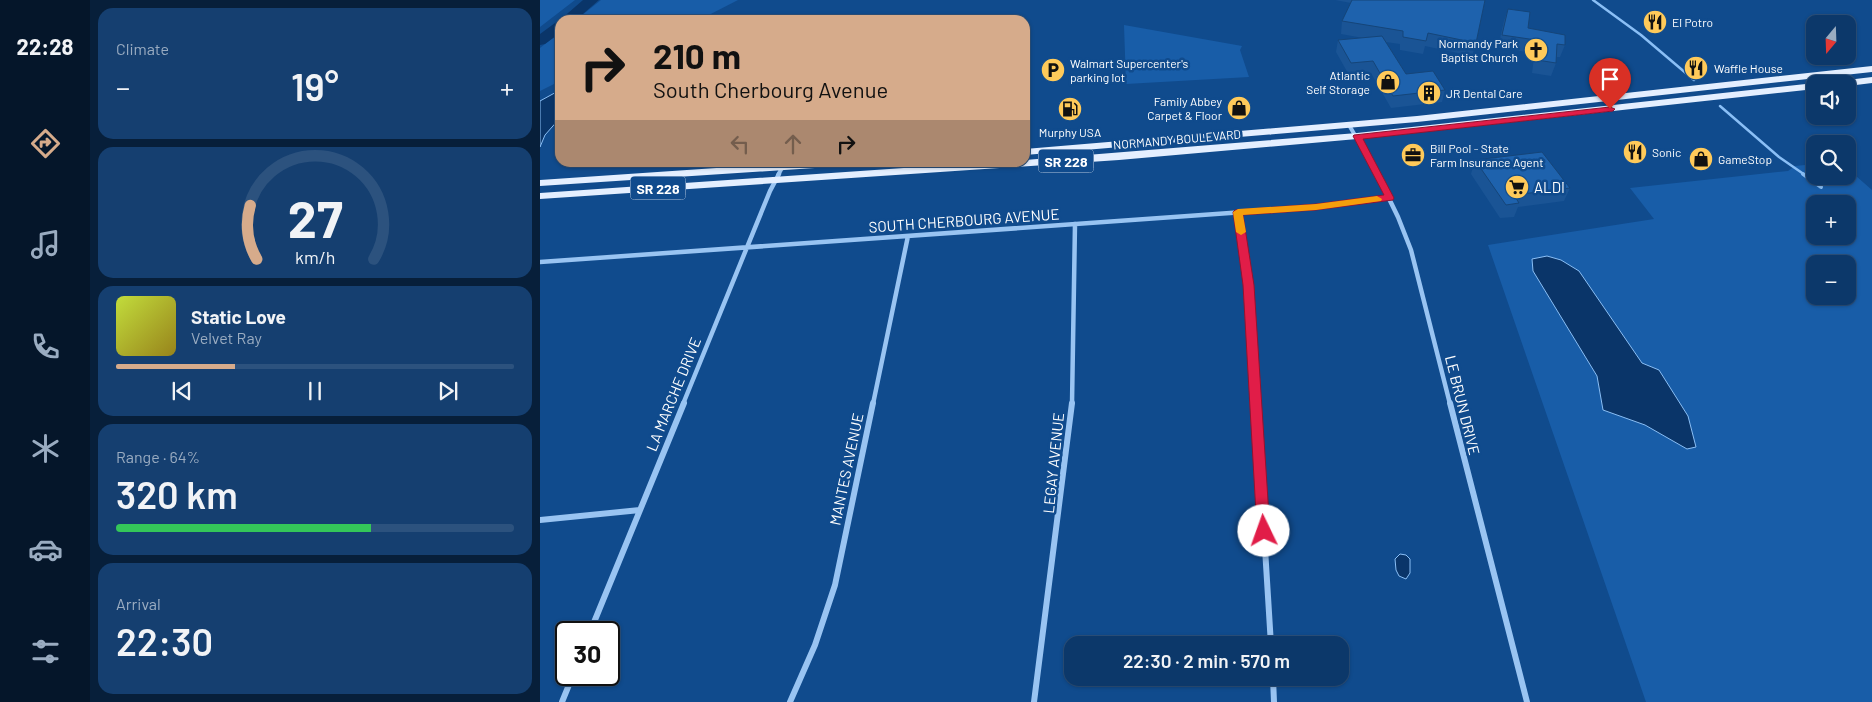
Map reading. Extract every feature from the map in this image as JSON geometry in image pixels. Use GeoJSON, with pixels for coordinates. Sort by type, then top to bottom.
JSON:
{"type":"FeatureCollection","features":[{"type":"Feature","properties":{"kind":"main road","name":"NORMANDY BOULEVARD"},"geometry":{"type":"LineString","coordinates":[[1030,152],[1478,113],[1872,69]]}},
{"type":"Feature","properties":{"kind":"main road"},"geometry":{"type":"LineString","coordinates":[[1856,82],[1872,80]]}},
{"type":"Feature","properties":{"kind":"main road","name":"NORMANDY BOULEVARD"},"geometry":{"type":"LineString","coordinates":[[1030,163],[1357,136],[1806,87]]}},
{"type":"Feature","properties":{"kind":"main road","name":"SR 228"},"geometry":{"type":"LineString","coordinates":[[540,183],[795,167]]}},
{"type":"Feature","properties":{"kind":"main road","name":"NORMANDY BOULEVARD"},"geometry":{"type":"LineString","coordinates":[[540,196],[974,167]]}},
{"type":"Feature","properties":{"kind":"street","name":"LE BRUN DRIVE"},"geometry":{"type":"LineString","coordinates":[[1349,125],[1357,136],[1390,198],[1403,225],[1411,250],[1527,702]]}},
{"type":"Feature","properties":{"kind":"street","name":"LA MARCHE DRIVE"},"geometry":{"type":"LineString","coordinates":[[595,621],[747,247],[782,168]]}},
{"type":"Feature","properties":{"kind":"street","name":"SOUTH CHERBOURG AVENUE"},"geometry":{"type":"LineString","coordinates":[[540,262],[1316,207],[1390,198]]}},
{"type":"Feature","properties":{"kind":"street"},"geometry":{"type":"LineString","coordinates":[[1238,212],[1248,285],[1269,636]]}},
{"type":"Feature","properties":{"kind":"street","name":"LEGAY AVENUE"},"geometry":{"type":"LineString","coordinates":[[1034,702],[1072,415],[1075,224]]}},
{"type":"Feature","properties":{"kind":"street","name":"MANTES AVENUE"},"geometry":{"type":"LineString","coordinates":[[790,702],[809,663],[825,621],[835,586],[908,236]]}},
{"type":"Feature","properties":{"kind":"street"},"geometry":{"type":"LineString","coordinates":[[540,520],[640,510]]}},
{"type":"Feature","properties":{"kind":"street"},"geometry":{"type":"LineString","coordinates":[[562,702],[569,686]]}},
{"type":"Feature","properties":{"kind":"street"},"geometry":{"type":"LineString","coordinates":[[1273,686],[1274,702]]}},
{"type":"Feature","properties":{"kind":"shaded area"},"geometry":{"type":"Polygon","coordinates":[[[540,0],[575,0],[555,15],[540,27],[540,0]]]}},
{"type":"Feature","properties":{"kind":"shaded area"},"geometry":{"type":"Polygon","coordinates":[[[601,0],[738,0],[709,15],[582,15],[601,0]]]}},
{"type":"Feature","properties":{"kind":"shaded area"},"geometry":{"type":"Polygon","coordinates":[[[1124,25],[1242,46],[1240,50],[1249,77],[1126,84],[1124,25]]]}},
{"type":"Feature","properties":{"kind":"shaded area"},"geometry":{"type":"Polygon","coordinates":[[[555,36],[555,84],[540,91],[540,48],[555,36]]]}},
{"type":"Feature","properties":{"kind":"shaded area"},"geometry":{"type":"Polygon","coordinates":[[[555,93],[555,124],[545,135],[540,147],[540,101],[555,93]]]}},
{"type":"Feature","properties":{"kind":"shaded area"},"geometry":{"type":"Polygon","coordinates":[[[1806,165],[1806,185],[1856,185],[1856,176],[1872,190],[1872,702],[1646,702],[1488,245],[1654,219],[1630,188],[1788,171],[1795,166],[1806,165]],[[1547,256],[1533,271],[1597,376],[1603,410],[1645,425],[1687,449],[1688,416],[1659,370],[1642,363],[1579,271],[1561,260],[1547,256]]]}},
{"type":"Feature","properties":{"kind":"shaded area"},"geometry":{"type":"Polygon","coordinates":[[[1547,256],[1561,260],[1579,271],[1642,363],[1659,370],[1688,416],[1696,447],[1687,449],[1645,425],[1603,410],[1597,376],[1533,271],[1532,259],[1547,256]]]}},
{"type":"Feature","properties":{"kind":"shaded area"},"geometry":{"type":"Polygon","coordinates":[[[1400,554],[1406,555],[1410,559],[1410,573],[1406,579],[1399,576],[1396,570],[1395,559],[1400,554]]]}},
{"type":"Feature","properties":{"kind":"building"},"geometry":{"type":"Polygon","coordinates":[[[1352,0],[1485,0],[1476,43],[1428,33],[1426,41],[1403,37],[1403,31],[1342,21],[1352,0]]]}},
{"type":"Feature","properties":{"kind":"building"},"geometry":{"type":"Polygon","coordinates":[[[1508,9],[1530,12],[1528,28],[1565,35],[1565,45],[1557,44],[1556,63],[1537,60],[1539,45],[1535,45],[1536,40],[1502,35],[1508,9]]]}},
{"type":"Feature","properties":{"kind":"building"},"geometry":{"type":"Polygon","coordinates":[[[1382,36],[1406,74],[1433,71],[1445,90],[1393,96],[1373,61],[1351,63],[1338,40],[1382,36]]]}},
{"type":"Feature","properties":{"kind":"building"},"geometry":{"type":"Polygon","coordinates":[[[1542,152],[1570,188],[1514,195],[1519,203],[1506,205],[1475,160],[1542,152]]]}},
{"type":"Feature","properties":{"kind":"waterway"},"geometry":{"type":"LineString","coordinates":[[573,15],[592,0]]}},
{"type":"Feature","properties":{"kind":"waterway"},"geometry":{"type":"LineString","coordinates":[[1593,0],[1641,35],[1694,80]]}},
{"type":"Feature","properties":{"kind":"waterway"},"geometry":{"type":"LineString","coordinates":[[540,41],[555,30]]}},
{"type":"Feature","properties":{"kind":"waterway"},"geometry":{"type":"LineString","coordinates":[[1720,106],[1779,157],[1805,175]]}},
{"type":"Feature","properties":{"kind":"waterway"},"geometry":{"type":"LineString","coordinates":[[1803,174],[1821,187]]}},
{"type":"Feature","properties":{"kind":"slow traffic"},"geometry":{"type":"LineString","coordinates":[[1241,232],[1238,212],[1316,207],[1377,199]]}},
{"type":"Feature","properties":{"kind":"place","name":"El Potro"},"geometry":{"type":"Point","coordinates":[1655,22]}},
{"type":"Feature","properties":{"kind":"place","name":"Normandy Park Baptist Church"},"geometry":{"type":"Point","coordinates":[1536,50]}},
{"type":"Feature","properties":{"kind":"place","name":"Waffle House"},"geometry":{"type":"Point","coordinates":[1696,68]}},
{"type":"Feature","properties":{"kind":"place","name":"Walmart Supercenter's parking lot"},"geometry":{"type":"Point","coordinates":[1053,70]}},
{"type":"Feature","properties":{"kind":"place","name":"Atlantic Self Storage"},"geometry":{"type":"Point","coordinates":[1388,82]}},
{"type":"Feature","properties":{"kind":"place","name":"JR Dental Care"},"geometry":{"type":"Point","coordinates":[1429,93]}},
{"type":"Feature","properties":{"kind":"place","name":"Family Abbey Carpet & Floor"},"geometry":{"type":"Point","coordinates":[1239,108]}},
{"type":"Feature","properties":{"kind":"place","name":"Murphy USA"},"geometry":{"type":"Point","coordinates":[1070,109]}},
{"type":"Feature","properties":{"kind":"place","name":"Sonic"},"geometry":{"type":"Point","coordinates":[1635,152]}},
{"type":"Feature","properties":{"kind":"place","name":"Bill Pool - State Farm Insurance Agent"},"geometry":{"type":"Point","coordinates":[1413,155]}},
{"type":"Feature","properties":{"kind":"place","name":"GameStop"},"geometry":{"type":"Point","coordinates":[1701,159]}},
{"type":"Feature","properties":{"kind":"place","name":"ALDI"},"geometry":{"type":"Point","coordinates":[1517,187]}},
{"type":"Feature","properties":{"kind":"route"},"geometry":{"type":"LineString","coordinates":[[1264,531],[1248,285],[1238,212],[1316,207],[1390,198],[1357,136],[1610,109]]}}]}
